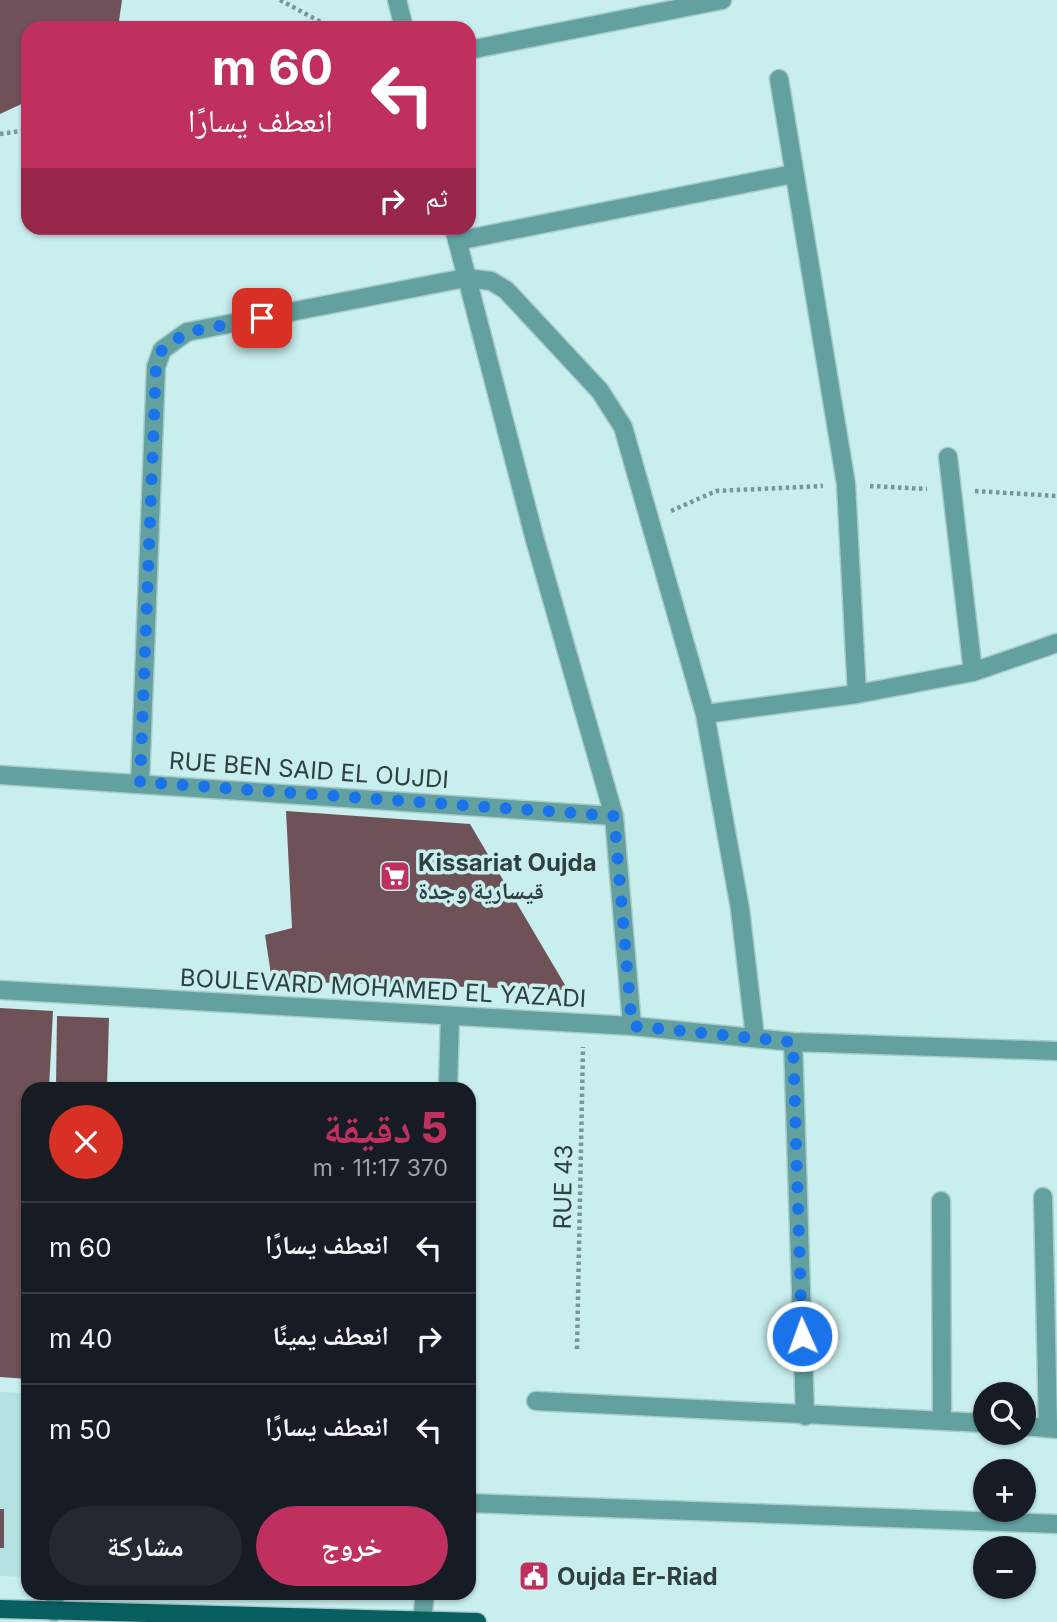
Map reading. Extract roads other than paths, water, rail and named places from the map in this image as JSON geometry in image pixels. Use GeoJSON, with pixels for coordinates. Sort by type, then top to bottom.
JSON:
{"type":"FeatureCollection","features":[{"type":"Feature","properties":{"kind":"main road"},"geometry":{"type":"LineString","coordinates":[[0,1609],[477,1622]]}},
{"type":"Feature","properties":{"kind":"street"},"geometry":{"type":"LineString","coordinates":[[397,0],[402,21]]}},
{"type":"Feature","properties":{"kind":"street"},"geometry":{"type":"LineString","coordinates":[[476,49],[722,0]]}},
{"type":"Feature","properties":{"kind":"street"},"geometry":{"type":"LineString","coordinates":[[779,79],[846,484],[857,694]]}},
{"type":"Feature","properties":{"kind":"street"},"geometry":{"type":"LineString","coordinates":[[476,230],[793,174]]}},
{"type":"Feature","properties":{"kind":"street"},"geometry":{"type":"LineString","coordinates":[[455,235],[614,816],[632,1026]]}},
{"type":"Feature","properties":{"kind":"street"},"geometry":{"type":"LineString","coordinates":[[140,782],[156,366],[162,350],[187,332],[465,278],[491,281],[506,290],[600,391],[624,428],[705,714],[740,909],[755,1037]]}},
{"type":"Feature","properties":{"kind":"street"},"geometry":{"type":"LineString","coordinates":[[948,457],[973,672]]}},
{"type":"Feature","properties":{"kind":"street"},"geometry":{"type":"LineString","coordinates":[[705,714],[857,694],[973,672],[1057,643]]}},
{"type":"Feature","properties":{"kind":"street","name":"RUE BEN SAID EL OUJDI"},"geometry":{"type":"LineString","coordinates":[[0,775],[140,782],[614,816]]}},
{"type":"Feature","properties":{"kind":"street","name":"BOULEVARD MOHAMED EL YAZADI"},"geometry":{"type":"LineString","coordinates":[[0,990],[632,1026],[793,1042],[1057,1051]]}},
{"type":"Feature","properties":{"kind":"street"},"geometry":{"type":"LineString","coordinates":[[448,1082],[450,1016]]}},
{"type":"Feature","properties":{"kind":"street"},"geometry":{"type":"LineString","coordinates":[[793,1042],[805,1416]]}},
{"type":"Feature","properties":{"kind":"street"},"geometry":{"type":"LineString","coordinates":[[1043,1197],[1053,1428]]}},
{"type":"Feature","properties":{"kind":"street"},"geometry":{"type":"LineString","coordinates":[[941,1201],[942,1420]]}},
{"type":"Feature","properties":{"kind":"street"},"geometry":{"type":"LineString","coordinates":[[536,1401],[973,1422]]}},
{"type":"Feature","properties":{"kind":"street"},"geometry":{"type":"LineString","coordinates":[[476,1503],[1057,1524]]}},
{"type":"Feature","properties":{"kind":"street"},"geometry":{"type":"LineString","coordinates":[[54,1612],[55,1600]]}},
{"type":"Feature","properties":{"kind":"street"},"geometry":{"type":"LineString","coordinates":[[422,1621],[424,1600]]}},
{"type":"Feature","properties":{"kind":"place","name":"Kissariat Oujda قيسارية وجدة"},"geometry":{"type":"Point","coordinates":[395,876]}},
{"type":"Feature","properties":{"kind":"place","name":"Oujda Er-Riad"},"geometry":{"type":"Point","coordinates":[534,1576]}}]}
